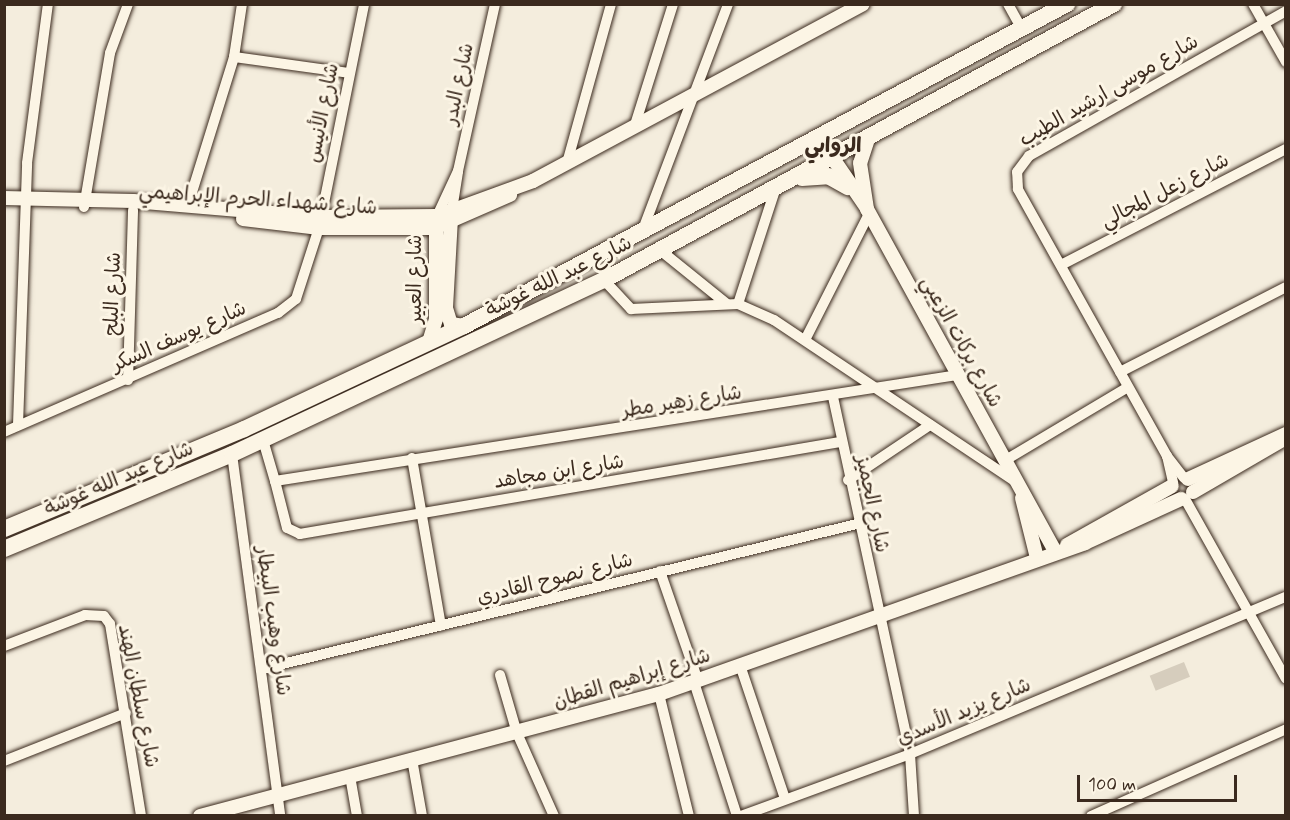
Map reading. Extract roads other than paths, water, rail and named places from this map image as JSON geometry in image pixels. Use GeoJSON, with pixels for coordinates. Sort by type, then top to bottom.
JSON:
{"type":"FeatureCollection","features":[{"type":"Feature","properties":{"kind":"main road","name":"شارع عبد الله غوشة"},"geometry":{"type":"LineString","coordinates":[[4,529],[244,429],[464,326],[641,236],[1067,4]]}},
{"type":"Feature","properties":{"kind":"main road","name":"شارع عبد الله غوشة"},"geometry":{"type":"LineString","coordinates":[[4,549],[232,454],[604,280],[775,190],[1114,4]]}},
{"type":"Feature","properties":{"kind":"main road"},"geometry":{"type":"LineString","coordinates":[[795,178],[828,176],[848,187]]}},
{"type":"Feature","properties":{"kind":"street"},"geometry":{"type":"LineString","coordinates":[[18,425],[27,201],[48,4]]}},
{"type":"Feature","properties":{"kind":"street"},"geometry":{"type":"LineString","coordinates":[[85,203],[110,53],[128,4]]}},
{"type":"Feature","properties":{"kind":"street"},"geometry":{"type":"LineString","coordinates":[[188,205],[234,57],[242,4]]}},
{"type":"Feature","properties":{"kind":"street","name":"شارع الأنيس"},"geometry":{"type":"LineString","coordinates":[[320,222],[364,4]]}},
{"type":"Feature","properties":{"kind":"street","name":"شارع البدر"},"geometry":{"type":"LineString","coordinates":[[451,217],[458,171],[495,4]]}},
{"type":"Feature","properties":{"kind":"street"},"geometry":{"type":"LineString","coordinates":[[567,163],[611,4]]}},
{"type":"Feature","properties":{"kind":"street"},"geometry":{"type":"LineString","coordinates":[[634,128],[673,4]]}},
{"type":"Feature","properties":{"kind":"street"},"geometry":{"type":"LineString","coordinates":[[641,236],[691,97],[728,4]]}},
{"type":"Feature","properties":{"kind":"street"},"geometry":{"type":"LineString","coordinates":[[1008,4],[1022,29]]}},
{"type":"Feature","properties":{"kind":"street"},"geometry":{"type":"LineString","coordinates":[[1253,4],[1286,62]]}},
{"type":"Feature","properties":{"kind":"street","name":"شارع شهداء الحرم الإبراهيمي"},"geometry":{"type":"LineString","coordinates":[[85,203],[133,210],[320,222],[435,222],[533,181],[862,5]]}},
{"type":"Feature","properties":{"kind":"street","name":"شارع موسى ارشيد الطيب"},"geometry":{"type":"LineString","coordinates":[[1286,11],[1022,161],[1018,189],[1167,456],[1286,680]]}},
{"type":"Feature","properties":{"kind":"street"},"geometry":{"type":"LineString","coordinates":[[234,57],[349,74]]}},
{"type":"Feature","properties":{"kind":"street","name":"شارع بركات الزعبي"},"geometry":{"type":"LineString","coordinates":[[819,138],[848,187],[868,211],[1019,488],[1060,549]]}},
{"type":"Feature","properties":{"kind":"street","name":"شارع بركات الزعبي"},"geometry":{"type":"LineString","coordinates":[[868,139],[860,163],[868,211]]}},
{"type":"Feature","properties":{"kind":"street","name":"شارع زعل المجالي"},"geometry":{"type":"LineString","coordinates":[[1061,265],[1286,149]]}},
{"type":"Feature","properties":{"kind":"street","name":"شارع البدر"},"geometry":{"type":"LineString","coordinates":[[435,222],[458,171]]}},
{"type":"Feature","properties":{"kind":"street"},"geometry":{"type":"LineString","coordinates":[[732,304],[775,190]]}},
{"type":"Feature","properties":{"kind":"street","name":"شارع شهداء الحرم الإبراهيمي"},"geometry":{"type":"LineString","coordinates":[[4,198],[27,201],[188,205],[320,222]]}},
{"type":"Feature","properties":{"kind":"street","name":"شارع شهداء الحرم الإبراهيمي"},"geometry":{"type":"LineString","coordinates":[[4,207],[27,201]]}},
{"type":"Feature","properties":{"kind":"street","name":"شارع البلح"},"geometry":{"type":"LineString","coordinates":[[128,380],[133,210]]}},
{"type":"Feature","properties":{"kind":"street"},"geometry":{"type":"LineString","coordinates":[[806,340],[868,211]]}},
{"type":"Feature","properties":{"kind":"street","name":"شارع العبير"},"geometry":{"type":"LineString","coordinates":[[451,217],[446,309],[451,324],[464,326]]}},
{"type":"Feature","properties":{"kind":"street","name":"شارع يوسف السكر"},"geometry":{"type":"LineString","coordinates":[[4,432],[128,380],[288,307],[301,290],[320,222]]}},
{"type":"Feature","properties":{"kind":"street","name":"شارع العبير"},"geometry":{"type":"LineString","coordinates":[[429,342],[436,319],[435,222]]}},
{"type":"Feature","properties":{"kind":"street"},"geometry":{"type":"LineString","coordinates":[[660,250],[732,304],[806,340],[880,389],[1019,488]]}},
{"type":"Feature","properties":{"kind":"street"},"geometry":{"type":"LineString","coordinates":[[604,280],[631,309],[732,304]]}},
{"type":"Feature","properties":{"kind":"street"},"geometry":{"type":"LineString","coordinates":[[1120,372],[1286,287]]}},
{"type":"Feature","properties":{"kind":"street","name":"شارع زهير مطر"},"geometry":{"type":"LineString","coordinates":[[275,481],[412,458],[833,397],[957,375]]}},
{"type":"Feature","properties":{"kind":"street"},"geometry":{"type":"LineString","coordinates":[[1004,461],[1128,387]]}},
{"type":"Feature","properties":{"kind":"street","name":"شارع الجميز"},"geometry":{"type":"LineString","coordinates":[[833,397],[857,524],[910,754],[914,816]]}},
{"type":"Feature","properties":{"kind":"street"},"geometry":{"type":"LineString","coordinates":[[848,480],[930,425]]}},
{"type":"Feature","properties":{"kind":"street","name":"شارع إبراهيم القطان"},"geometry":{"type":"LineString","coordinates":[[200,816],[659,694],[879,618],[1060,549],[1286,436]]}},
{"type":"Feature","properties":{"kind":"street"},"geometry":{"type":"LineString","coordinates":[[263,440],[275,481]]}},
{"type":"Feature","properties":{"kind":"street","name":"شارع ابن مجاهد"},"geometry":{"type":"LineString","coordinates":[[275,481],[287,528],[300,534],[840,442]]}},
{"type":"Feature","properties":{"kind":"street","name":"شارع وهيب البيطار"},"geometry":{"type":"LineString","coordinates":[[232,454],[280,816]]}},
{"type":"Feature","properties":{"kind":"street"},"geometry":{"type":"LineString","coordinates":[[412,458],[419,513],[441,626]]}},
{"type":"Feature","properties":{"kind":"street","name":"شارع بركات الزعبي"},"geometry":{"type":"LineString","coordinates":[[1019,488],[1037,558]]}},
{"type":"Feature","properties":{"kind":"street","name":"شارع نصوح القادري"},"geometry":{"type":"LineString","coordinates":[[262,669],[857,524]]}},
{"type":"Feature","properties":{"kind":"street"},"geometry":{"type":"LineString","coordinates":[[660,571],[739,816]]}},
{"type":"Feature","properties":{"kind":"street","name":"شارع يزيد الأسدي"},"geometry":{"type":"LineString","coordinates":[[739,816],[910,754],[1250,614],[1286,597]]}},
{"type":"Feature","properties":{"kind":"street","name":"شارع سلطان الهند"},"geometry":{"type":"LineString","coordinates":[[4,646],[85,615],[104,616],[113,637],[141,816]]}},
{"type":"Feature","properties":{"kind":"street"},"geometry":{"type":"LineString","coordinates":[[740,666],[784,799]]}},
{"type":"Feature","properties":{"kind":"street"},"geometry":{"type":"LineString","coordinates":[[500,675],[517,733],[555,816]]}},
{"type":"Feature","properties":{"kind":"street"},"geometry":{"type":"LineString","coordinates":[[659,694],[689,816]]}},
{"type":"Feature","properties":{"kind":"street"},"geometry":{"type":"LineString","coordinates":[[4,761],[126,713]]}},
{"type":"Feature","properties":{"kind":"street"},"geometry":{"type":"LineString","coordinates":[[1091,816],[1118,810],[1286,729]]}},
{"type":"Feature","properties":{"kind":"street"},"geometry":{"type":"LineString","coordinates":[[412,759],[423,816]]}},
{"type":"Feature","properties":{"kind":"street"},"geometry":{"type":"LineString","coordinates":[[350,776],[357,816]]}},
{"type":"Feature","properties":{"kind":"district","name":"الروابي"},"geometry":{"type":"Point","coordinates":[833,146]}}]}
